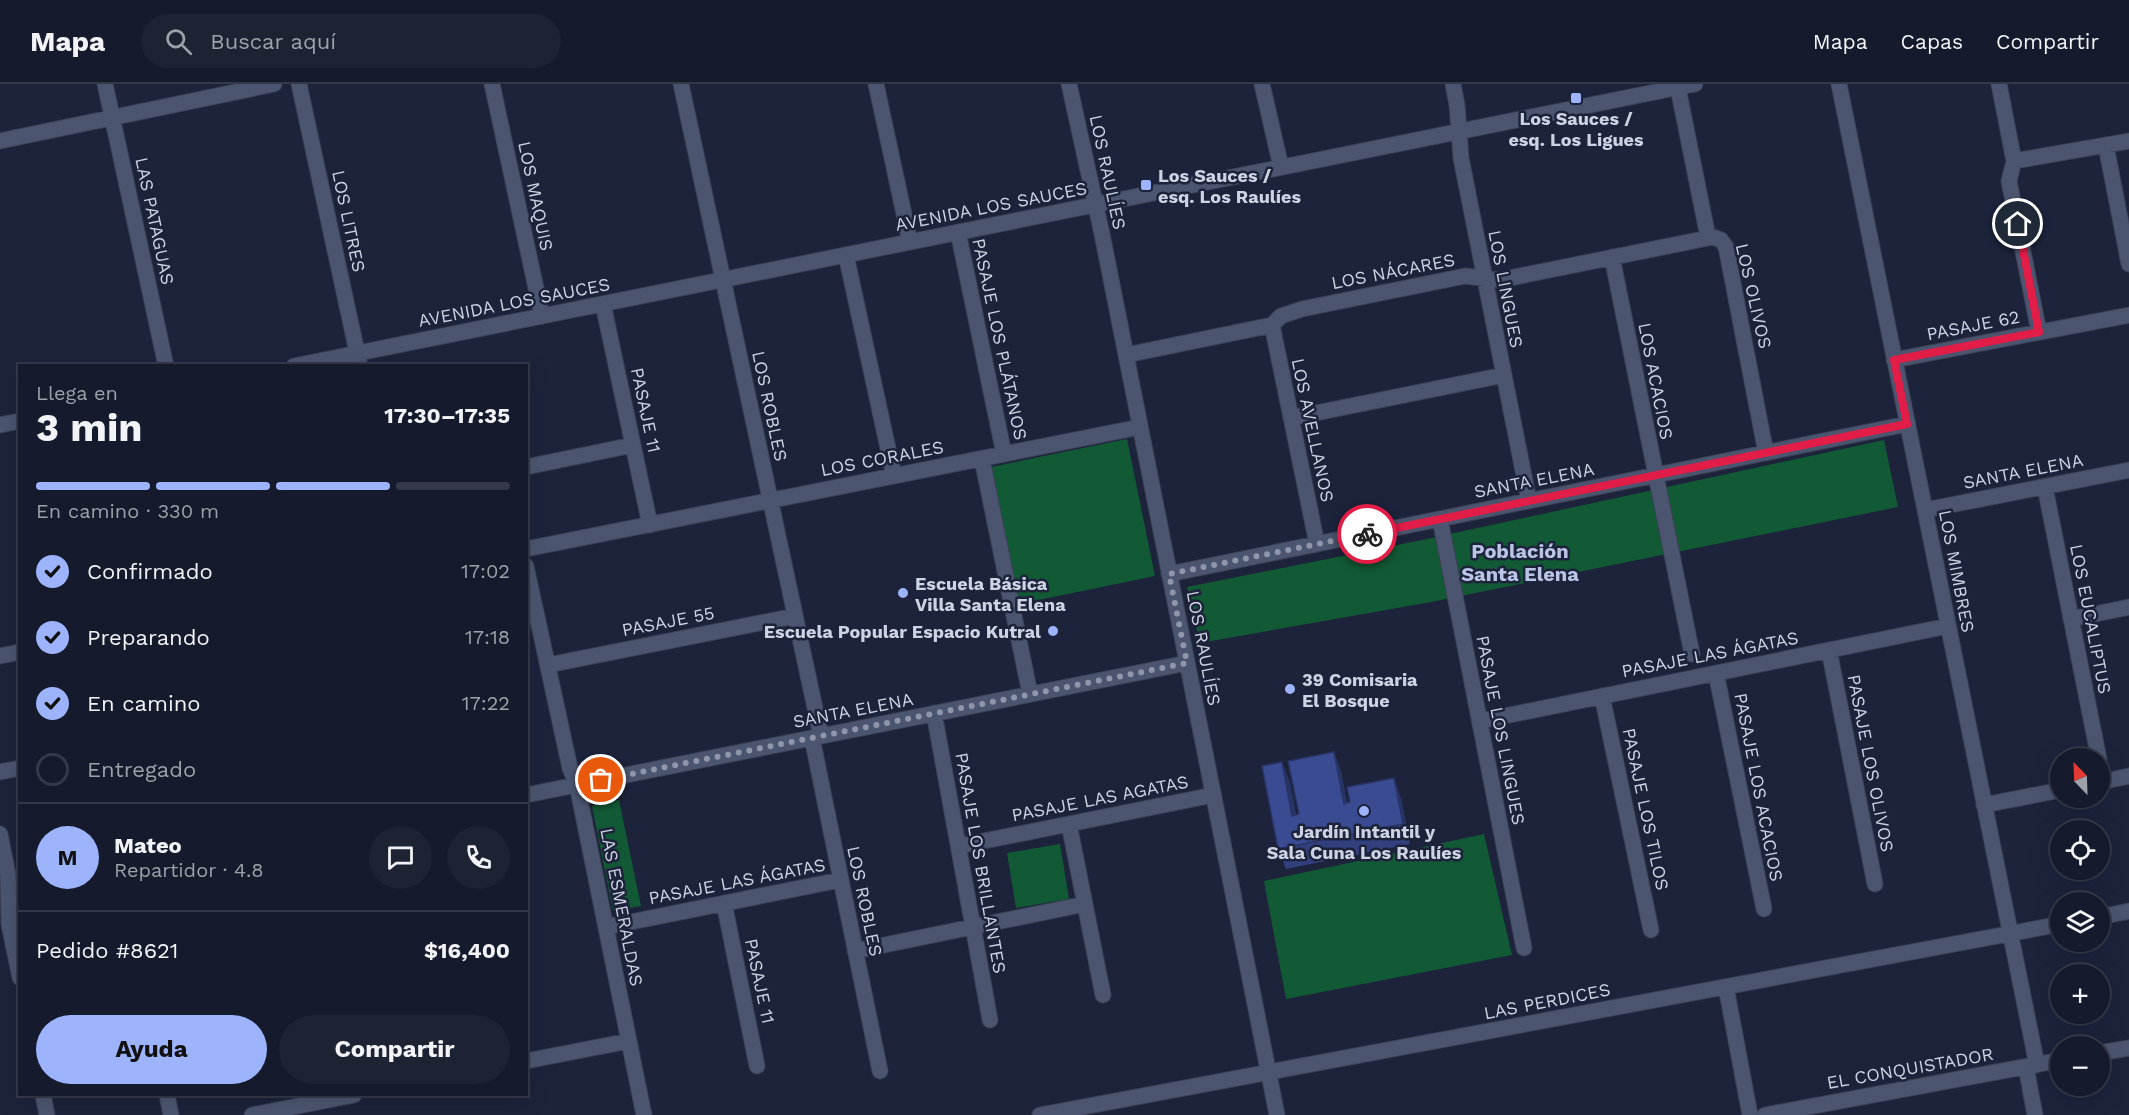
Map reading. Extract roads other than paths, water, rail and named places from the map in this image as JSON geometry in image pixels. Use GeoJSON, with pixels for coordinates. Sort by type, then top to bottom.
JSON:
{"type":"FeatureCollection","features":[{"type":"Feature","properties":{"kind":"street","name":"LAS PATAGUAS"},"geometry":{"type":"LineString","coordinates":[[105,84],[166,364]]}},
{"type":"Feature","properties":{"kind":"street"},"geometry":{"type":"LineString","coordinates":[[0,141],[274,84]]}},
{"type":"Feature","properties":{"kind":"street","name":"LOS LITRES"},"geometry":{"type":"LineString","coordinates":[[299,84],[359,360]]}},
{"type":"Feature","properties":{"kind":"street","name":"LOS MAQUIS"},"geometry":{"type":"LineString","coordinates":[[492,84],[542,316]]}},
{"type":"Feature","properties":{"kind":"street","name":"LOS ROBLES"},"geometry":{"type":"LineString","coordinates":[[681,84],[795,616],[840,880],[880,1071]]}},
{"type":"Feature","properties":{"kind":"street"},"geometry":{"type":"LineString","coordinates":[[876,84],[910,242]]}},
{"type":"Feature","properties":{"kind":"street","name":"LOS RAULÍES"},"geometry":{"type":"LineString","coordinates":[[1069,84],[1096,205],[1277,1115]]}},
{"type":"Feature","properties":{"kind":"street"},"geometry":{"type":"LineString","coordinates":[[1263,84],[1281,167]]}},
{"type":"Feature","properties":{"kind":"street","name":"LOS LINGUES"},"geometry":{"type":"LineString","coordinates":[[1453,84],[1457,105],[1461,162],[1528,501]]}},
{"type":"Feature","properties":{"kind":"street","name":"AVENIDA LOS SAUCES"},"geometry":{"type":"LineString","coordinates":[[316,364],[359,360],[542,316],[1459,132],[1647,89],[1677,88],[1695,84]]}},
{"type":"Feature","properties":{"kind":"street","name":"LOS MIMBRES"},"geometry":{"type":"LineString","coordinates":[[1839,84],[2010,934],[2032,1066],[2035,1115]]}},
{"type":"Feature","properties":{"kind":"street"},"geometry":{"type":"LineString","coordinates":[[1999,84],[2014,161],[2009,181],[2039,332]]}},
{"type":"Feature","properties":{"kind":"street","name":"LOS OLIVOS"},"geometry":{"type":"LineString","coordinates":[[1677,88],[1708,237],[1717,237],[1726,247],[1766,453]]}},
{"type":"Feature","properties":{"kind":"street"},"geometry":{"type":"LineString","coordinates":[[2014,161],[2129,141]]}},
{"type":"Feature","properties":{"kind":"street"},"geometry":{"type":"LineString","coordinates":[[2106,146],[2129,264]]}},
{"type":"Feature","properties":{"kind":"street","name":"PASAJE LOS PLÁTANOS"},"geometry":{"type":"LineString","coordinates":[[958,232],[1004,454]]}},
{"type":"Feature","properties":{"kind":"street","name":"LOS NÁCARES"},"geometry":{"type":"LineString","coordinates":[[1126,355],[1272,325],[1281,316],[1302,309],[1465,276],[1500,280],[1708,237]]}},
{"type":"Feature","properties":{"kind":"street"},"geometry":{"type":"LineString","coordinates":[[846,255],[894,476]]}},
{"type":"Feature","properties":{"kind":"street","name":"LOS ACACIOS"},"geometry":{"type":"LineString","coordinates":[[1612,257],[1692,654]]}},
{"type":"Feature","properties":{"kind":"street","name":"PASAJE 11"},"geometry":{"type":"LineString","coordinates":[[603,304],[650,525]]}},
{"type":"Feature","properties":{"kind":"street","name":"PASAJE 62"},"geometry":{"type":"LineString","coordinates":[[1894,360],[2129,315]]}},
{"type":"Feature","properties":{"kind":"street","name":"LOS AVELLANOS"},"geometry":{"type":"LineString","coordinates":[[1272,325],[1317,544]]}},
{"type":"Feature","properties":{"kind":"street"},"geometry":{"type":"LineString","coordinates":[[1291,418],[1504,375]]}},
{"type":"Feature","properties":{"kind":"street"},"geometry":{"type":"LineString","coordinates":[[0,425],[18,421]]}},
{"type":"Feature","properties":{"kind":"street","name":"SANTA ELENA"},"geometry":{"type":"LineString","coordinates":[[1169,574],[1907,424]]}},
{"type":"Feature","properties":{"kind":"street","name":"LOS CORALES"},"geometry":{"type":"LineString","coordinates":[[528,549],[1140,427]]}},
{"type":"Feature","properties":{"kind":"street"},"geometry":{"type":"LineString","coordinates":[[528,466],[633,445]]}},
{"type":"Feature","properties":{"kind":"street"},"geometry":{"type":"LineString","coordinates":[[982,459],[1030,694]]}},
{"type":"Feature","properties":{"kind":"street","name":"SANTA ELENA"},"geometry":{"type":"LineString","coordinates":[[1925,510],[2129,470]]}},
{"type":"Feature","properties":{"kind":"street","name":"LOS EUCALIPTUS"},"geometry":{"type":"LineString","coordinates":[[2045,487],[2098,748]]}},
{"type":"Feature","properties":{"kind":"street","name":"PASAJE LOS LINGUES"},"geometry":{"type":"LineString","coordinates":[[1440,519],[1524,948]]}},
{"type":"Feature","properties":{"kind":"street","name":"LAS ESMERALDAS"},"geometry":{"type":"LineString","coordinates":[[528,575],[570,768],[577,785],[644,1115]]}},
{"type":"Feature","properties":{"kind":"street"},"geometry":{"type":"LineString","coordinates":[[2071,619],[2129,607]]}},
{"type":"Feature","properties":{"kind":"street","name":"PASAJE 55"},"geometry":{"type":"LineString","coordinates":[[548,665],[795,616]]}},
{"type":"Feature","properties":{"kind":"street","name":"PASAJE LAS ÁGATAS"},"geometry":{"type":"LineString","coordinates":[[1479,721],[1948,626]]}},
{"type":"Feature","properties":{"kind":"street","name":"PASAJE LOS OLIVOS"},"geometry":{"type":"LineString","coordinates":[[1829,650],[1875,884]]}},
{"type":"Feature","properties":{"kind":"street"},"geometry":{"type":"LineString","coordinates":[[0,656],[18,652]]}},
{"type":"Feature","properties":{"kind":"street","name":"SANTA ELENA"},"geometry":{"type":"LineString","coordinates":[[528,795],[1187,663]]}},
{"type":"Feature","properties":{"kind":"street","name":"PASAJE LOS ACACIOS"},"geometry":{"type":"LineString","coordinates":[[1716,673],[1764,909]]}},
{"type":"Feature","properties":{"kind":"street","name":"PASAJE LOS TILOS"},"geometry":{"type":"LineString","coordinates":[[1602,696],[1651,930]]}},
{"type":"Feature","properties":{"kind":"street","name":"PASAJE LOS BRILLANTES"},"geometry":{"type":"LineString","coordinates":[[934,713],[990,1020]]}},
{"type":"Feature","properties":{"kind":"street"},"geometry":{"type":"LineString","coordinates":[[0,772],[18,768]]}},
{"type":"Feature","properties":{"kind":"street"},"geometry":{"type":"LineString","coordinates":[[2110,780],[2129,776]]}},
{"type":"Feature","properties":{"kind":"street"},"geometry":{"type":"LineString","coordinates":[[1984,805],[2050,792]]}},
{"type":"Feature","properties":{"kind":"street","name":"PASAJE LAS AGATAS"},"geometry":{"type":"LineString","coordinates":[[958,846],[1213,795]]}},
{"type":"Feature","properties":{"kind":"street"},"geometry":{"type":"LineString","coordinates":[[1070,824],[1103,995]]}},
{"type":"Feature","properties":{"kind":"street"},"geometry":{"type":"LineString","coordinates":[[0,834],[8,875],[9,924],[18,968]]}},
{"type":"Feature","properties":{"kind":"street","name":"PASAJE LAS ÁGATAS"},"geometry":{"type":"LineString","coordinates":[[606,927],[840,880]]}},
{"type":"Feature","properties":{"kind":"street","name":"PASAJE 11"},"geometry":{"type":"LineString","coordinates":[[724,903],[758,1066]]}},
{"type":"Feature","properties":{"kind":"street"},"geometry":{"type":"LineString","coordinates":[[855,951],[1085,904]]}},
{"type":"Feature","properties":{"kind":"street"},"geometry":{"type":"LineString","coordinates":[[2110,915],[2129,911]]}},
{"type":"Feature","properties":{"kind":"street","name":"LAS PERDICES"},"geometry":{"type":"LineString","coordinates":[[1040,1115],[2050,926]]}},
{"type":"Feature","properties":{"kind":"street"},"geometry":{"type":"LineString","coordinates":[[1726,987],[1750,1115]]}},
{"type":"Feature","properties":{"kind":"street"},"geometry":{"type":"LineString","coordinates":[[528,1061],[629,1041]]}},
{"type":"Feature","properties":{"kind":"street"},"geometry":{"type":"LineString","coordinates":[[2110,1051],[2129,1048]]}},
{"type":"Feature","properties":{"kind":"street","name":"EL CONQUISTADOR"},"geometry":{"type":"LineString","coordinates":[[1765,1115],[2050,1062]]}},
{"type":"Feature","properties":{"kind":"street"},"geometry":{"type":"LineString","coordinates":[[43,1096],[47,1115]]}},
{"type":"Feature","properties":{"kind":"street"},"geometry":{"type":"LineString","coordinates":[[167,1096],[171,1115]]}},
{"type":"Feature","properties":{"kind":"street"},"geometry":{"type":"LineString","coordinates":[[252,1115],[349,1096]]}},
{"type":"Feature","properties":{"kind":"place","name":"Los Sauces / esq. Los Ligues"},"geometry":{"type":"Point","coordinates":[1576,98]}},
{"type":"Feature","properties":{"kind":"place","name":"Los Sauces / esq. Los Raulíes"},"geometry":{"type":"Point","coordinates":[1146,185]}},
{"type":"Feature","properties":{"kind":"place","name":"Escuela Básica Villa Santa Elena"},"geometry":{"type":"Point","coordinates":[903,593]}},
{"type":"Feature","properties":{"kind":"place","name":"Escuela Popular Espacio Kutral"},"geometry":{"type":"Point","coordinates":[1053,631]}},
{"type":"Feature","properties":{"kind":"place","name":"39 Comisaria El Bosque"},"geometry":{"type":"Point","coordinates":[1290,689]}},
{"type":"Feature","properties":{"kind":"place","name":"Jardín Intantil y Sala Cuna Los Raulíes"},"geometry":{"type":"Point","coordinates":[1364,811]}},
{"type":"Feature","properties":{"kind":"district","name":"Población Santa Elena"},"geometry":{"type":"Point","coordinates":[1520,562]}}]}
